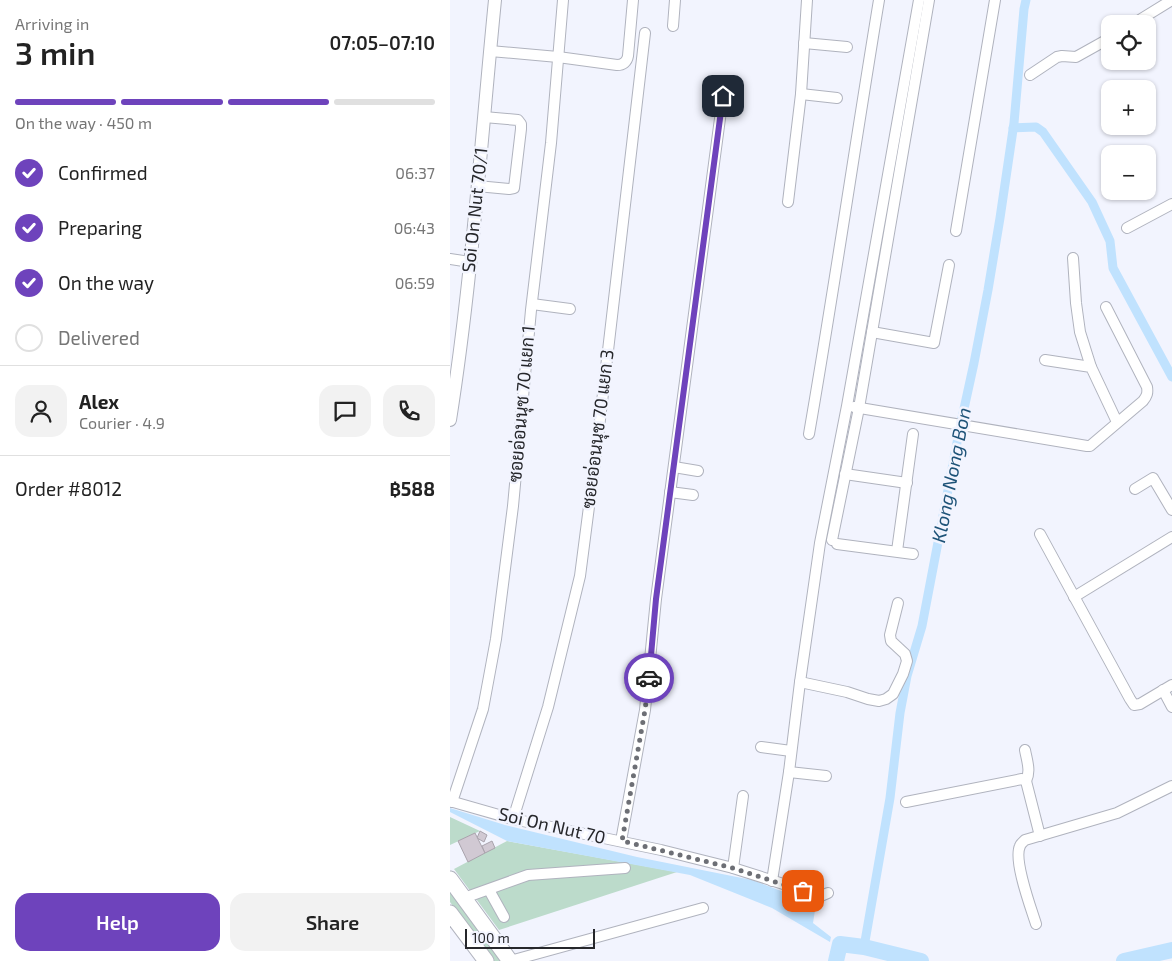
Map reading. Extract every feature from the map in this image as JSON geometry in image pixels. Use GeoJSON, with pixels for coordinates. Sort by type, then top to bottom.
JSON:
{"type":"FeatureCollection","features":[{"type":"Feature","properties":{"kind":"main road"},"geometry":{"type":"LineString","coordinates":[[450,879],[510,961]]}},
{"type":"Feature","properties":{"kind":"main road"},"geometry":{"type":"LineString","coordinates":[[450,912],[486,961]]}},
{"type":"Feature","properties":{"kind":"street","name":"Soi On Nut 70/1"},"geometry":{"type":"LineString","coordinates":[[450,420],[458,370],[470,262],[495,0]]}},
{"type":"Feature","properties":{"kind":"street","name":"ซอยอ่อนนุช 70 แยก 1"},"geometry":{"type":"LineString","coordinates":[[451,801],[483,708],[496,639],[513,506],[532,304],[551,143],[563,0]]}},
{"type":"Feature","properties":{"kind":"street"},"geometry":{"type":"LineString","coordinates":[[490,51],[617,65],[624,63],[628,56],[632,0]]}},
{"type":"Feature","properties":{"kind":"street"},"geometry":{"type":"LineString","coordinates":[[673,26],[675,0]]}},
{"type":"Feature","properties":{"kind":"street"},"geometry":{"type":"LineString","coordinates":[[788,202],[800,94],[807,0]]}},
{"type":"Feature","properties":{"kind":"street"},"geometry":{"type":"LineString","coordinates":[[808,434],[879,0]]}},
{"type":"Feature","properties":{"kind":"street"},"geometry":{"type":"LineString","coordinates":[[772,881],[820,543],[847,406],[919,0]]}},
{"type":"Feature","properties":{"kind":"street"},"geometry":{"type":"LineString","coordinates":[[913,554],[835,542],[845,474],[872,332],[929,0]]}},
{"type":"Feature","properties":{"kind":"street"},"geometry":{"type":"LineString","coordinates":[[956,231],[995,0]]}},
{"type":"Feature","properties":{"kind":"street"},"geometry":{"type":"LineString","coordinates":[[1148,15],[1172,0]]}},
{"type":"Feature","properties":{"kind":"street","name":"ซอยอ่อนนุช 70 แยก 3"},"geometry":{"type":"LineString","coordinates":[[513,818],[548,707],[580,576],[646,32]]}},
{"type":"Feature","properties":{"kind":"street"},"geometry":{"type":"LineString","coordinates":[[804,43],[847,48]]}},
{"type":"Feature","properties":{"kind":"street"},"geometry":{"type":"LineString","coordinates":[[1030,75],[1057,57],[1076,57],[1101,43]]}},
{"type":"Feature","properties":{"kind":"street"},"geometry":{"type":"LineString","coordinates":[[800,94],[837,98]]}},
{"type":"Feature","properties":{"kind":"street"},"geometry":{"type":"LineString","coordinates":[[622,841],[645,710],[656,599],[723,96]]}},
{"type":"Feature","properties":{"kind":"street"},"geometry":{"type":"LineString","coordinates":[[477,186],[514,188],[521,129],[521,124],[518,120],[484,117]]}},
{"type":"Feature","properties":{"kind":"street"},"geometry":{"type":"LineString","coordinates":[[1127,228],[1172,204]]}},
{"type":"Feature","properties":{"kind":"street"},"geometry":{"type":"LineString","coordinates":[[1074,258],[1076,304],[1080,332],[1091,367],[1118,422]]}},
{"type":"Feature","properties":{"kind":"street"},"geometry":{"type":"LineString","coordinates":[[450,260],[470,262]]}},
{"type":"Feature","properties":{"kind":"street"},"geometry":{"type":"LineString","coordinates":[[872,332],[934,342],[949,265]]}},
{"type":"Feature","properties":{"kind":"street"},"geometry":{"type":"LineString","coordinates":[[532,304],[570,309]]}},
{"type":"Feature","properties":{"kind":"street"},"geometry":{"type":"LineString","coordinates":[[847,406],[1087,446],[1093,444],[1146,396],[1147,387],[1106,307]]}},
{"type":"Feature","properties":{"kind":"street"},"geometry":{"type":"LineString","coordinates":[[1046,360],[1091,367]]}},
{"type":"Feature","properties":{"kind":"street"},"geometry":{"type":"LineString","coordinates":[[897,551],[913,434]]}},
{"type":"Feature","properties":{"kind":"street"},"geometry":{"type":"LineString","coordinates":[[674,467],[698,471]]}},
{"type":"Feature","properties":{"kind":"street"},"geometry":{"type":"LineString","coordinates":[[845,474],[906,483]]}},
{"type":"Feature","properties":{"kind":"street"},"geometry":{"type":"LineString","coordinates":[[1135,489],[1153,478],[1172,510]]}},
{"type":"Feature","properties":{"kind":"street"},"geometry":{"type":"LineString","coordinates":[[670,492],[693,495]]}},
{"type":"Feature","properties":{"kind":"street"},"geometry":{"type":"LineString","coordinates":[[1040,534],[1130,700],[1134,705],[1140,704],[1167,688],[1172,707]]}},
{"type":"Feature","properties":{"kind":"street"},"geometry":{"type":"LineString","coordinates":[[1074,597],[1172,537]]}},
{"type":"Feature","properties":{"kind":"street"},"geometry":{"type":"LineString","coordinates":[[800,682],[879,701],[893,694],[907,661],[905,654],[891,641],[890,636],[898,602]]}},
{"type":"Feature","properties":{"kind":"street"},"geometry":{"type":"LineString","coordinates":[[761,747],[791,751]]}},
{"type":"Feature","properties":{"kind":"street"},"geometry":{"type":"LineString","coordinates":[[1025,750],[1029,768],[1029,776],[1026,781],[1040,836]]}},
{"type":"Feature","properties":{"kind":"street"},"geometry":{"type":"LineString","coordinates":[[788,772],[826,776]]}},
{"type":"Feature","properties":{"kind":"street"},"geometry":{"type":"LineString","coordinates":[[906,802],[1022,778],[1026,781]]}},
{"type":"Feature","properties":{"kind":"street"},"geometry":{"type":"LineString","coordinates":[[1036,924],[1019,867],[1019,848],[1021,844],[1025,840],[1117,813],[1172,786]]}},
{"type":"Feature","properties":{"kind":"street"},"geometry":{"type":"LineString","coordinates":[[733,868],[743,796]]}},
{"type":"Feature","properties":{"kind":"street","name":"Soi On Nut 70"},"geometry":{"type":"LineString","coordinates":[[451,801],[513,818],[622,841],[733,868],[821,896],[828,892]]}},
{"type":"Feature","properties":{"kind":"street"},"geometry":{"type":"LineString","coordinates":[[464,898],[528,875],[625,868]]}},
{"type":"Feature","properties":{"kind":"street"},"geometry":{"type":"LineString","coordinates":[[489,890],[504,917]]}},
{"type":"Feature","properties":{"kind":"street"},"geometry":{"type":"LineString","coordinates":[[510,961],[703,908]]}},
{"type":"Feature","properties":{"kind":"green space"},"geometry":{"type":"Polygon","coordinates":[[[450,817],[480,831],[450,845],[450,817]]]}},
{"type":"Feature","properties":{"kind":"green space"},"geometry":{"type":"Polygon","coordinates":[[[507,841],[677,872],[499,930],[454,869],[507,841]]]}},
{"type":"Feature","properties":{"kind":"green space"},"geometry":{"type":"Polygon","coordinates":[[[450,892],[501,961],[494,961],[450,902],[450,892]]]}},
{"type":"Feature","properties":{"kind":"water"},"geometry":{"type":"Polygon","coordinates":[[[450,808],[505,825],[637,857],[752,880],[816,904],[813,923],[831,937],[830,942],[772,908],[690,875],[507,841],[450,812],[450,808]]]}},
{"type":"Feature","properties":{"kind":"building"},"geometry":{"type":"Polygon","coordinates":[[[480,831],[487,835],[484,842],[477,838],[480,831]]]}},
{"type":"Feature","properties":{"kind":"building"},"geometry":{"type":"Polygon","coordinates":[[[475,833],[485,853],[468,862],[458,841],[475,833]]]}},
{"type":"Feature","properties":{"kind":"building"},"geometry":{"type":"Polygon","coordinates":[[[492,841],[495,848],[485,853],[482,846],[492,841]]]}},
{"type":"Feature","properties":{"kind":"waterway","name":"Klong Nong Bon"},"geometry":{"type":"LineString","coordinates":[[864,947],[890,798],[900,713],[907,676],[922,626],[988,290],[1014,123],[1026,0]]}},
{"type":"Feature","properties":{"kind":"waterway"},"geometry":{"type":"LineString","coordinates":[[1013,128],[1036,127],[1043,132],[1092,202],[1110,241],[1113,268],[1172,377]]}},
{"type":"Feature","properties":{"kind":"waterway","name":"Klong Nong Bon"},"geometry":{"type":"LineString","coordinates":[[836,961],[840,944],[864,947],[921,961]]}},
{"type":"Feature","properties":{"kind":"waterway","name":"Klong Nong Bon"},"geometry":{"type":"LineString","coordinates":[[1124,961],[1172,950]]}},
{"type":"Feature","properties":{"kind":"way so far"},"geometry":{"type":"LineString","coordinates":[[649,678],[622,841],[733,868],[803,891]]}},
{"type":"Feature","properties":{"kind":"route"},"geometry":{"type":"LineString","coordinates":[[649,678],[656,599],[723,96]]}}]}
